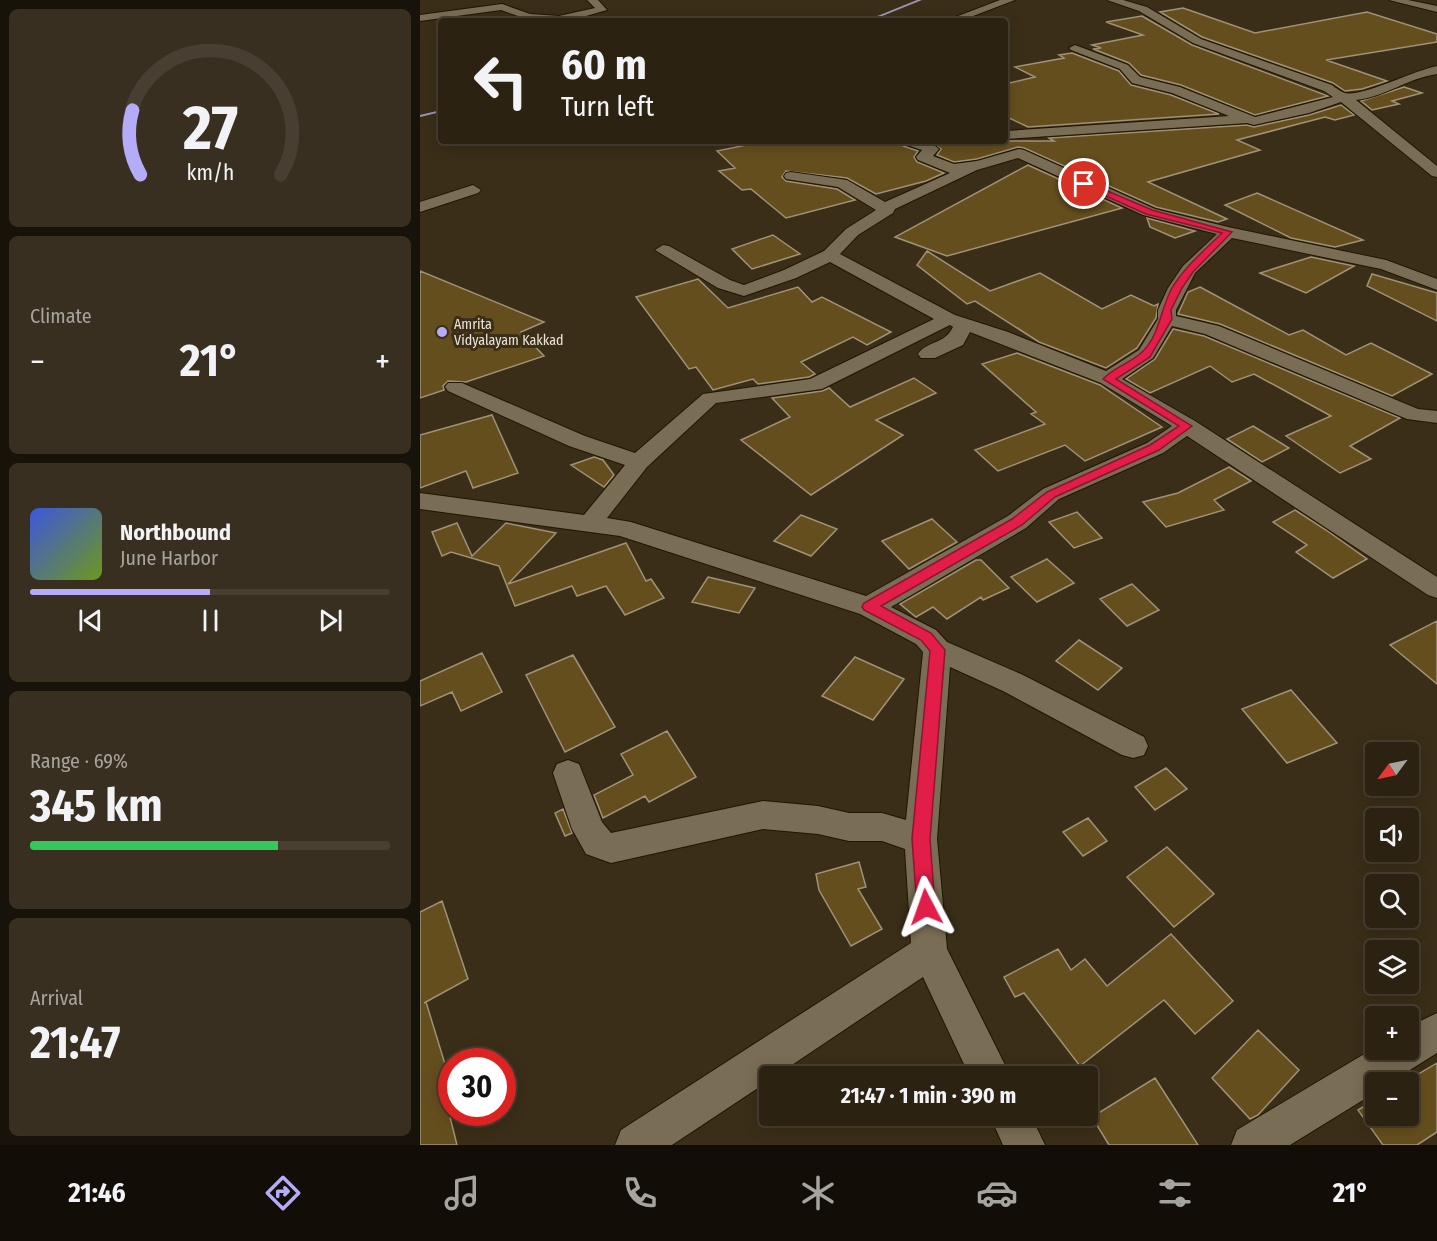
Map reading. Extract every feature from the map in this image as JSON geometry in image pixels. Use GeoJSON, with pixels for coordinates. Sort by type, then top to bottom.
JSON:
{"type":"FeatureCollection","features":[{"type":"Feature","properties":{"kind":"street"},"geometry":{"type":"LineString","coordinates":[[566,18],[602,10],[592,0]]}},
{"type":"Feature","properties":{"kind":"street"},"geometry":{"type":"LineString","coordinates":[[959,18],[1010,0]]}},
{"type":"Feature","properties":{"kind":"street"},"geometry":{"type":"LineString","coordinates":[[1112,0],[1143,9],[1197,41],[1328,88],[1359,108],[1437,173]]}},
{"type":"Feature","properties":{"kind":"street"},"geometry":{"type":"LineString","coordinates":[[1394,0],[1437,9]]}},
{"type":"Feature","properties":{"kind":"street"},"geometry":{"type":"LineString","coordinates":[[420,18],[502,7],[529,18]]}},
{"type":"Feature","properties":{"kind":"street"},"geometry":{"type":"LineString","coordinates":[[1075,48],[1124,67],[1137,80],[1176,90],[1254,121],[1342,98],[1368,94],[1413,79],[1424,72],[1437,70]]}},
{"type":"Feature","properties":{"kind":"street"},"geometry":{"type":"LineString","coordinates":[[1008,135],[1248,119]]}},
{"type":"Feature","properties":{"kind":"street"},"geometry":{"type":"LineString","coordinates":[[918,144],[932,149],[923,157],[945,166],[953,168],[979,165]]}},
{"type":"Feature","properties":{"kind":"street"},"geometry":{"type":"LineString","coordinates":[[1008,144],[1019,153],[1062,174],[1149,212],[1228,232],[1386,265],[1437,285]]}},
{"type":"Feature","properties":{"kind":"street"},"geometry":{"type":"LineString","coordinates":[[663,250],[724,284],[744,291],[790,274],[830,255],[852,232],[887,210],[887,207],[979,165],[1019,153]]}},
{"type":"Feature","properties":{"kind":"street"},"geometry":{"type":"LineString","coordinates":[[791,176],[842,183],[887,210]]}},
{"type":"Feature","properties":{"kind":"street"},"geometry":{"type":"LineString","coordinates":[[420,207],[473,190]]}},
{"type":"Feature","properties":{"kind":"street"},"geometry":{"type":"LineString","coordinates":[[1108,379],[1146,354],[1167,319],[1167,310],[1177,288],[1189,270],[1228,232]]}},
{"type":"Feature","properties":{"kind":"street"},"geometry":{"type":"LineString","coordinates":[[830,255],[956,322],[1001,336],[1108,379],[1187,426],[1437,589]]}},
{"type":"Feature","properties":{"kind":"street"},"geometry":{"type":"LineString","coordinates":[[1167,319],[1212,330],[1414,415],[1437,417]]}},
{"type":"Feature","properties":{"kind":"street"},"geometry":{"type":"LineString","coordinates":[[928,354],[956,341],[956,322]]}},
{"type":"Feature","properties":{"kind":"street"},"geometry":{"type":"LineString","coordinates":[[589,525],[639,462],[710,398],[815,385],[956,322]]}},
{"type":"Feature","properties":{"kind":"street"},"geometry":{"type":"LineString","coordinates":[[455,387],[577,441],[639,462]]}},
{"type":"Feature","properties":{"kind":"street"},"geometry":{"type":"LineString","coordinates":[[869,607],[1017,522],[1051,494],[1155,448],[1187,426]]}},
{"type":"Feature","properties":{"kind":"street"},"geometry":{"type":"LineString","coordinates":[[420,501],[622,528],[869,607],[926,636],[938,650],[1013,683],[1133,746]]}},
{"type":"Feature","properties":{"kind":"street"},"geometry":{"type":"LineString","coordinates":[[938,650],[921,839],[929,952],[986,1066]]}},
{"type":"Feature","properties":{"kind":"street"},"geometry":{"type":"LineString","coordinates":[[568,773],[588,829],[598,843],[611,848],[763,815],[818,820],[849,827],[882,827],[921,839]]}},
{"type":"Feature","properties":{"kind":"street"},"geometry":{"type":"LineString","coordinates":[[636,1145],[929,952]]}},
{"type":"Feature","properties":{"kind":"street"},"geometry":{"type":"LineString","coordinates":[[1419,1043],[1437,1032]]}},
{"type":"Feature","properties":{"kind":"street"},"geometry":{"type":"LineString","coordinates":[[1252,1145],[1390,1060]]}},
{"type":"Feature","properties":{"kind":"street"},"geometry":{"type":"LineString","coordinates":[[1015,1126],[1024,1145]]}},
{"type":"Feature","properties":{"kind":"building"},"geometry":{"type":"Polygon","coordinates":[[[1183,8],[1255,33],[1367,12],[1437,34],[1437,42],[1326,60],[1387,81],[1362,89],[1345,91],[1333,83],[1202,37],[1160,12],[1183,8]]]}},
{"type":"Feature","properties":{"kind":"building"},"geometry":{"type":"Polygon","coordinates":[[[1142,16],[1192,45],[1328,96],[1255,115],[1181,85],[1141,75],[1129,63],[1093,49],[1101,48],[1092,45],[1143,35],[1106,22],[1142,16]]]}},
{"type":"Feature","properties":{"kind":"building"},"geometry":{"type":"Polygon","coordinates":[[[1072,53],[1119,71],[1131,85],[1171,95],[1219,114],[1028,127],[1008,117],[1008,83],[1035,77],[1015,67],[1064,58],[1059,55],[1072,53]]]}},
{"type":"Feature","properties":{"kind":"building"},"geometry":{"type":"Polygon","coordinates":[[[1404,87],[1422,93],[1392,101],[1399,104],[1372,110],[1361,101],[1404,87]]]}},
{"type":"Feature","properties":{"kind":"building"},"geometry":{"type":"Polygon","coordinates":[[[1341,105],[1354,115],[1335,120],[1325,117],[1237,140],[1260,150],[1148,182],[1227,219],[1218,222],[1156,207],[1024,148],[1018,147],[977,159],[954,162],[937,155],[941,149],[934,144],[1008,144],[1008,141],[1054,141],[1049,138],[1247,125],[1254,127],[1309,115],[1341,105]]]}},
{"type":"Feature","properties":{"kind":"building"},"geometry":{"type":"Polygon","coordinates":[[[752,144],[902,144],[918,151],[914,157],[917,162],[944,173],[926,181],[876,194],[847,178],[786,171],[782,177],[786,181],[837,189],[855,200],[786,218],[751,189],[742,190],[719,171],[735,168],[717,151],[752,144]]]}},
{"type":"Feature","properties":{"kind":"building"},"geometry":{"type":"Polygon","coordinates":[[[1028,165],[1122,208],[947,256],[895,237],[1028,165]]]}},
{"type":"Feature","properties":{"kind":"building"},"geometry":{"type":"Polygon","coordinates":[[[1257,193],[1363,240],[1335,247],[1291,238],[1225,205],[1257,193]]]}},
{"type":"Feature","properties":{"kind":"building"},"geometry":{"type":"Polygon","coordinates":[[[1147,218],[1195,231],[1175,238],[1150,227],[1147,218]]]}},
{"type":"Feature","properties":{"kind":"building"},"geometry":{"type":"Polygon","coordinates":[[[773,235],[800,254],[752,269],[732,249],[773,235]]]}},
{"type":"Feature","properties":{"kind":"building"},"geometry":{"type":"Polygon","coordinates":[[[927,251],[990,291],[1040,273],[1102,309],[1131,295],[1154,306],[1158,304],[1156,318],[1137,348],[1106,368],[1039,342],[975,301],[967,304],[917,265],[927,251]]]}},
{"type":"Feature","properties":{"kind":"building"},"geometry":{"type":"Polygon","coordinates":[[[1311,257],[1354,266],[1306,293],[1260,273],[1311,257]]]}},
{"type":"Feature","properties":{"kind":"building"},"geometry":{"type":"Polygon","coordinates":[[[420,271],[544,322],[521,332],[544,356],[466,382],[448,381],[443,386],[444,390],[420,398],[420,271]]]}},
{"type":"Feature","properties":{"kind":"building"},"geometry":{"type":"Polygon","coordinates":[[[1372,274],[1437,293],[1437,321],[1367,286],[1372,274]]]}},
{"type":"Feature","properties":{"kind":"building"},"geometry":{"type":"Polygon","coordinates":[[[698,279],[728,308],[798,287],[812,302],[822,297],[891,332],[867,345],[853,337],[801,362],[815,374],[809,377],[758,384],[753,379],[713,390],[696,367],[689,369],[636,297],[698,279]]]}},
{"type":"Feature","properties":{"kind":"building"},"geometry":{"type":"Polygon","coordinates":[[[1200,287],[1289,335],[1303,330],[1346,355],[1371,343],[1432,374],[1392,396],[1220,324],[1178,314],[1188,292],[1200,287]]]}},
{"type":"Feature","properties":{"kind":"building"},"geometry":{"type":"Polygon","coordinates":[[[1173,329],[1204,336],[1400,418],[1350,446],[1371,459],[1340,473],[1286,436],[1331,416],[1254,374],[1232,382],[1210,366],[1150,393],[1126,379],[1155,359],[1173,329]]]}},
{"type":"Feature","properties":{"kind":"building"},"geometry":{"type":"Polygon","coordinates":[[[1017,353],[1100,385],[1162,427],[1085,461],[1065,445],[998,471],[975,450],[1045,424],[1031,414],[1036,412],[982,364],[1017,353]]]}},
{"type":"Feature","properties":{"kind":"building"},"geometry":{"type":"Polygon","coordinates":[[[914,378],[936,393],[876,420],[903,435],[811,495],[741,440],[790,417],[772,398],[829,388],[850,407],[914,378]]]}},
{"type":"Feature","properties":{"kind":"building"},"geometry":{"type":"Polygon","coordinates":[[[492,415],[518,473],[473,488],[466,471],[420,488],[420,435],[492,415]]]}},
{"type":"Feature","properties":{"kind":"building"},"geometry":{"type":"Polygon","coordinates":[[[1253,426],[1289,448],[1262,462],[1227,439],[1253,426]]]}},
{"type":"Feature","properties":{"kind":"building"},"geometry":{"type":"Polygon","coordinates":[[[594,457],[603,460],[614,475],[604,487],[571,465],[594,457]]]}},
{"type":"Feature","properties":{"kind":"building"},"geometry":{"type":"Polygon","coordinates":[[[1229,467],[1251,481],[1214,500],[1224,510],[1166,527],[1143,502],[1178,493],[1229,467]]]}},
{"type":"Feature","properties":{"kind":"building"},"geometry":{"type":"Polygon","coordinates":[[[1295,510],[1367,559],[1333,578],[1296,552],[1307,545],[1273,522],[1295,510]]]}},
{"type":"Feature","properties":{"kind":"building"},"geometry":{"type":"Polygon","coordinates":[[[1077,512],[1102,538],[1074,548],[1049,522],[1077,512]]]}},
{"type":"Feature","properties":{"kind":"building"},"geometry":{"type":"Polygon","coordinates":[[[801,515],[837,529],[811,556],[774,541],[801,515]]]}},
{"type":"Feature","properties":{"kind":"building"},"geometry":{"type":"Polygon","coordinates":[[[932,519],[957,542],[909,569],[882,541],[932,519]]]}},
{"type":"Feature","properties":{"kind":"building"},"geometry":{"type":"Polygon","coordinates":[[[457,523],[472,556],[506,523],[556,533],[508,584],[626,543],[646,581],[651,579],[664,598],[625,615],[606,586],[577,596],[572,586],[515,606],[499,566],[451,552],[442,556],[432,532],[457,523]]]}},
{"type":"Feature","properties":{"kind":"building"},"geometry":{"type":"Polygon","coordinates":[[[1047,559],[1074,583],[1037,602],[1011,577],[1047,559]]]}},
{"type":"Feature","properties":{"kind":"building"},"geometry":{"type":"Polygon","coordinates":[[[976,560],[981,560],[1009,588],[983,600],[981,597],[947,619],[933,607],[916,617],[900,604],[976,560]]]}},
{"type":"Feature","properties":{"kind":"building"},"geometry":{"type":"Polygon","coordinates":[[[708,577],[755,588],[739,613],[692,602],[708,577]]]}},
{"type":"Feature","properties":{"kind":"building"},"geometry":{"type":"Polygon","coordinates":[[[1132,584],[1159,610],[1127,626],[1100,599],[1132,584]]]}},
{"type":"Feature","properties":{"kind":"building"},"geometry":{"type":"Polygon","coordinates":[[[1437,621],[1437,684],[1390,645],[1437,621]]]}},
{"type":"Feature","properties":{"kind":"building"},"geometry":{"type":"Polygon","coordinates":[[[1079,640],[1122,668],[1098,690],[1056,661],[1079,640]]]}},
{"type":"Feature","properties":{"kind":"building"},"geometry":{"type":"Polygon","coordinates":[[[482,653],[502,692],[461,711],[452,692],[420,706],[420,681],[482,653]]]}},
{"type":"Feature","properties":{"kind":"building"},"geometry":{"type":"Polygon","coordinates":[[[573,655],[615,727],[565,752],[526,675],[573,655]]]}},
{"type":"Feature","properties":{"kind":"building"},"geometry":{"type":"Polygon","coordinates":[[[855,657],[904,679],[873,720],[822,696],[855,657]]]}},
{"type":"Feature","properties":{"kind":"building"},"geometry":{"type":"Polygon","coordinates":[[[1291,690],[1337,743],[1287,763],[1242,709],[1291,690]]]}},
{"type":"Feature","properties":{"kind":"building"},"geometry":{"type":"Polygon","coordinates":[[[667,731],[696,777],[649,802],[645,796],[603,818],[594,795],[633,775],[621,754],[667,731]]]}},
{"type":"Feature","properties":{"kind":"building"},"geometry":{"type":"Polygon","coordinates":[[[1166,768],[1187,789],[1155,810],[1135,787],[1166,768]]]}},
{"type":"Feature","properties":{"kind":"building"},"geometry":{"type":"Polygon","coordinates":[[[563,809],[572,833],[565,836],[555,813],[563,809]]]}},
{"type":"Feature","properties":{"kind":"building"},"geometry":{"type":"Polygon","coordinates":[[[1088,818],[1107,841],[1083,856],[1063,832],[1088,818]]]}},
{"type":"Feature","properties":{"kind":"building"},"geometry":{"type":"Polygon","coordinates":[[[1167,847],[1214,894],[1174,927],[1127,877],[1167,847]]]}},
{"type":"Feature","properties":{"kind":"building"},"geometry":{"type":"Polygon","coordinates":[[[859,862],[866,887],[858,889],[882,929],[851,946],[819,890],[816,874],[859,862]]]}},
{"type":"Feature","properties":{"kind":"building"},"geometry":{"type":"Polygon","coordinates":[[[442,901],[468,979],[424,1003],[426,1002],[440,1048],[438,1048],[438,1126],[452,1126],[457,1145],[420,1145],[420,912],[442,901]]]}},
{"type":"Feature","properties":{"kind":"building"},"geometry":{"type":"Polygon","coordinates":[[[1171,934],[1233,1001],[1195,1034],[1164,1000],[1080,1066],[1024,993],[1015,997],[1004,977],[1058,949],[1071,970],[1085,959],[1107,986],[1171,934]]]}},
{"type":"Feature","properties":{"kind":"building"},"geometry":{"type":"Polygon","coordinates":[[[1258,1030],[1299,1070],[1258,1115],[1250,1119],[1212,1078],[1258,1030]]]}},
{"type":"Feature","properties":{"kind":"building"},"geometry":{"type":"Polygon","coordinates":[[[1437,1063],[1437,1132],[1417,1145],[1383,1145],[1369,1126],[1419,1126],[1419,1074],[1437,1063]]]}},
{"type":"Feature","properties":{"kind":"building"},"geometry":{"type":"Polygon","coordinates":[[[1155,1078],[1198,1145],[1109,1145],[1097,1126],[1098,1113],[1155,1078]]]}},
{"type":"Feature","properties":{"kind":"building"},"geometry":{"type":"Polygon","coordinates":[[[1365,1106],[1365,1120],[1358,1110],[1365,1106]]]}},
{"type":"Feature","properties":{"kind":"waterway"},"geometry":{"type":"LineString","coordinates":[[875,18],[920,0]]}},
{"type":"Feature","properties":{"kind":"waterway"},"geometry":{"type":"LineString","coordinates":[[420,116],[438,112]]}},
{"type":"Feature","properties":{"kind":"place","name":"Amrita Vidyalayam Kakkad"},"geometry":{"type":"Point","coordinates":[442,332]}},
{"type":"Feature","properties":{"kind":"route"},"geometry":{"type":"LineString","coordinates":[[926,907],[921,839],[938,650],[926,636],[869,607],[989,536],[1017,522],[1051,494],[1155,448],[1187,426],[1108,379],[1146,354],[1167,319],[1167,310],[1177,288],[1189,270],[1228,232],[1149,212],[1084,184]]}}]}
